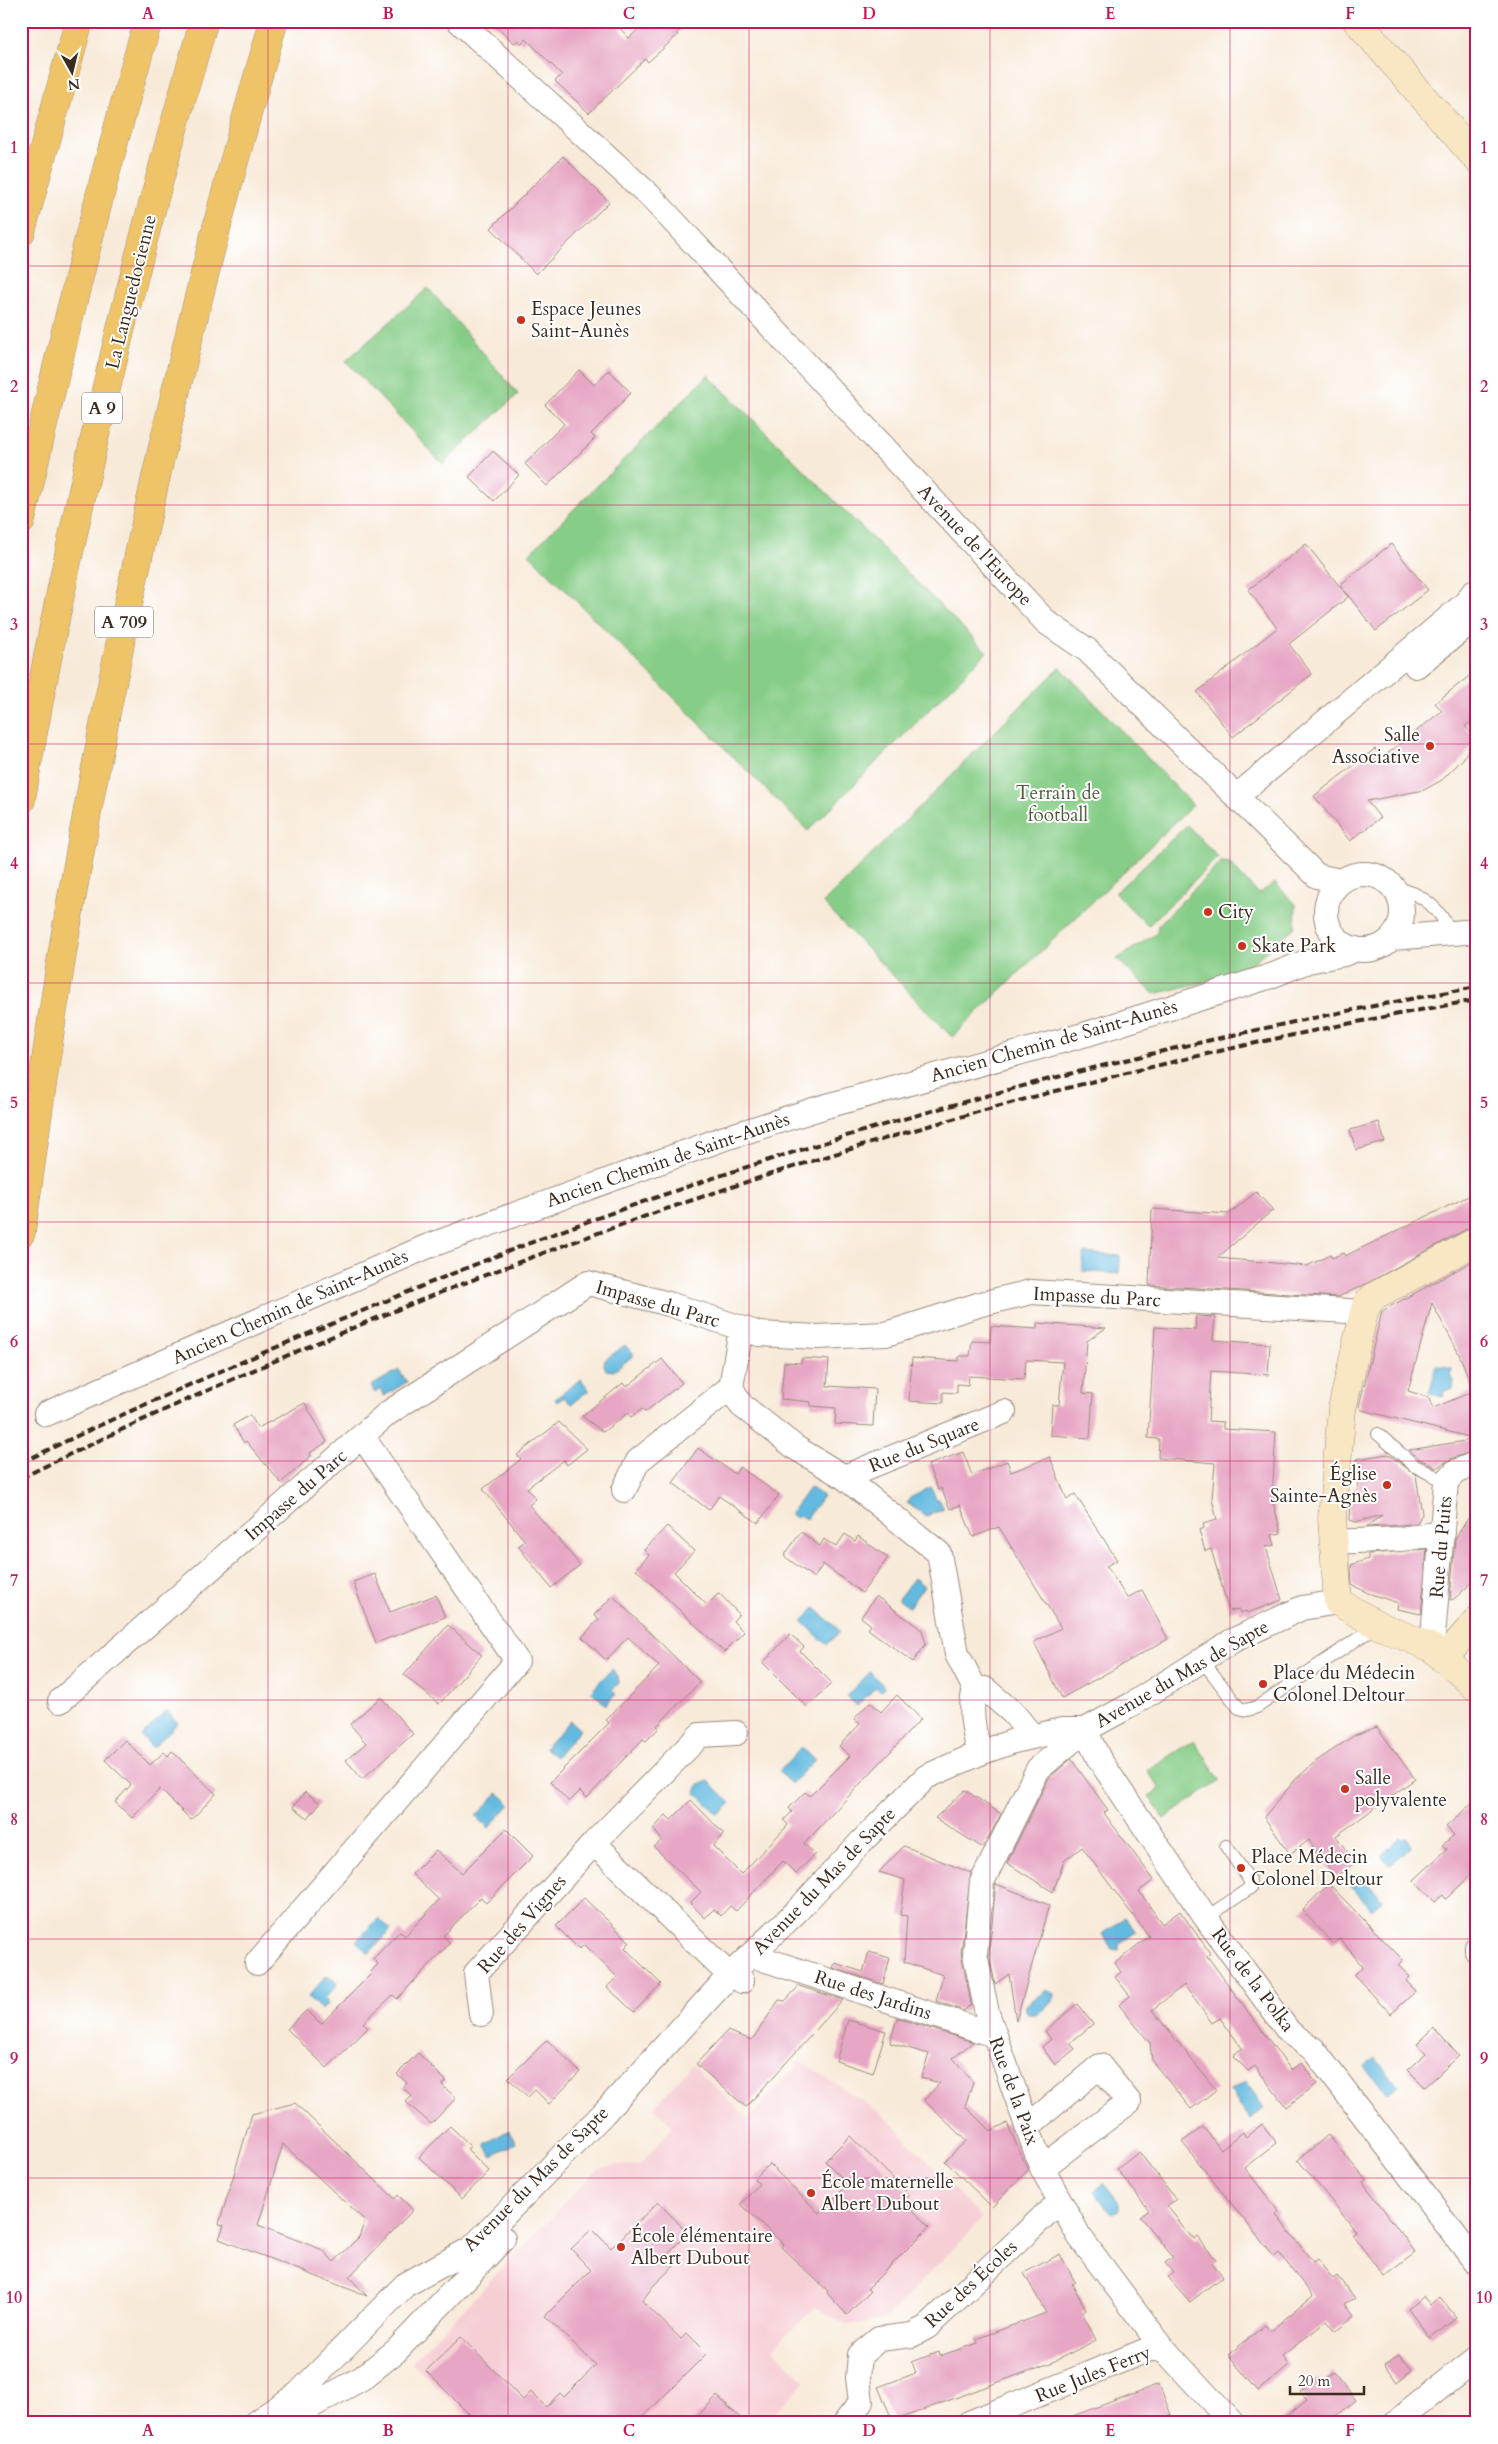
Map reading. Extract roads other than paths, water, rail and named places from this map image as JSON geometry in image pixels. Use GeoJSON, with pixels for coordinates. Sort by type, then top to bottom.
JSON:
{"type":"FeatureCollection","features":[{"type":"Feature","properties":{"kind":"highway"},"geometry":{"type":"LineString","coordinates":[[21,232],[79,21]]}},
{"type":"Feature","properties":{"kind":"highway"},"geometry":{"type":"LineString","coordinates":[[21,521],[52,385],[95,212],[148,21]]}},
{"type":"Feature","properties":{"kind":"highway","name":"La Languedocienne"},"geometry":{"type":"LineString","coordinates":[[21,800],[86,478],[149,218],[204,21]]}},
{"type":"Feature","properties":{"kind":"highway","name":"A 709"},"geometry":{"type":"LineString","coordinates":[[21,1233],[49,1036],[77,865],[143,531],[181,361],[246,114],[274,21]]}},
{"type":"Feature","properties":{"kind":"street","name":"Avenue de l'Europe"},"geometry":{"type":"LineString","coordinates":[[459,21],[650,196],[1046,622],[1087,650],[1317,876],[1340,882]]}},
{"type":"Feature","properties":{"kind":"street"},"geometry":{"type":"LineString","coordinates":[[1357,21],[1477,159]]}},
{"type":"Feature","properties":{"kind":"street"},"geometry":{"type":"LineString","coordinates":[[1240,801],[1466,603],[1476,591]]}},
{"type":"Feature","properties":{"kind":"street"},"geometry":{"type":"LineString","coordinates":[[1240,801],[1477,618]]}},
{"type":"Feature","properties":{"kind":"street"},"geometry":{"type":"LineString","coordinates":[[1308,961],[1320,944],[1327,920],[1327,902],[1332,891],[1340,882],[1351,875],[1369,874],[1386,880],[1396,889],[1401,901],[1403,914],[1399,927],[1392,938],[1381,946],[1369,950],[1356,949],[1345,945],[1335,937],[1327,920],[1317,876]]}},
{"type":"Feature","properties":{"kind":"street"},"geometry":{"type":"LineString","coordinates":[[1403,914],[1442,934]]}},
{"type":"Feature","properties":{"kind":"street"},"geometry":{"type":"LineString","coordinates":[[1392,938],[1477,931]]}},
{"type":"Feature","properties":{"kind":"street","name":"Ancien Chemin de Saint-Aunès"},"geometry":{"type":"LineString","coordinates":[[46,1414],[426,1247],[722,1140],[823,1106],[1087,1034],[1271,976],[1308,961],[1344,954],[1356,949]]}},
{"type":"Feature","properties":{"kind":"street"},"geometry":{"type":"LineString","coordinates":[[1477,1240],[1369,1301],[1364,1312],[1342,1409],[1332,1518],[1332,1542],[1338,1602],[1378,1625],[1438,1654],[1477,1688]]}},
{"type":"Feature","properties":{"kind":"street","name":"Impasse du Parc"},"geometry":{"type":"LineString","coordinates":[[60,1701],[388,1413],[588,1283],[669,1304],[759,1334],[818,1337],[886,1334],[981,1304],[1031,1292],[1364,1312]]}},
{"type":"Feature","properties":{"kind":"street"},"geometry":{"type":"LineString","coordinates":[[624,1490],[638,1461],[731,1386],[741,1329]]}},
{"type":"Feature","properties":{"kind":"street","name":"Rue du Square"},"geometry":{"type":"LineString","coordinates":[[731,1386],[741,1406],[796,1448],[844,1477],[922,1537],[938,1552],[957,1654],[975,1689]]}},
{"type":"Feature","properties":{"kind":"street","name":"Rue du Square"},"geometry":{"type":"LineString","coordinates":[[844,1477],[1004,1412]]}},
{"type":"Feature","properties":{"kind":"street"},"geometry":{"type":"LineString","coordinates":[[257,1963],[517,1661],[362,1436]]}},
{"type":"Feature","properties":{"kind":"street","name":"Rue du Puits"},"geometry":{"type":"LineString","coordinates":[[1438,1654],[1446,1482],[1455,1472],[1477,1463]]}},
{"type":"Feature","properties":{"kind":"street"},"geometry":{"type":"LineString","coordinates":[[1332,1542],[1401,1539],[1444,1534]]}},
{"type":"Feature","properties":{"kind":"street","name":"Avenue du Mas de Sapte"},"geometry":{"type":"LineString","coordinates":[[255,2423],[298,2394],[405,2285],[472,2248],[757,1957],[936,1785],[941,1772],[980,1753],[1032,1736],[1062,1730],[1085,1730],[1131,1705],[1232,1641],[1302,1608],[1338,1602]]}},
{"type":"Feature","properties":{"kind":"street"},"geometry":{"type":"LineString","coordinates":[[1438,1654],[1477,1621]]}},
{"type":"Feature","properties":{"kind":"street"},"geometry":{"type":"LineString","coordinates":[[980,1753],[975,1739],[972,1700],[975,1689],[985,1689],[1013,1713],[1032,1736]]}},
{"type":"Feature","properties":{"kind":"street","name":"Rue de la Polka"},"geometry":{"type":"LineString","coordinates":[[1085,1730],[1099,1759],[1206,1918],[1289,2032],[1313,2049],[1477,2264]]}},
{"type":"Feature","properties":{"kind":"street","name":"Rue de la Paix"},"geometry":{"type":"LineString","coordinates":[[1085,1730],[1038,1769],[982,1882],[975,1954],[987,2013],[1042,2168],[1078,2236],[1162,2347],[1232,2423]]}},
{"type":"Feature","properties":{"kind":"street","name":"Rue des Vignes"},"geometry":{"type":"LineString","coordinates":[[481,2014],[476,1973],[594,1844],[700,1735],[736,1733]]}},
{"type":"Feature","properties":{"kind":"street"},"geometry":{"type":"LineString","coordinates":[[594,1844],[723,1969],[736,1978]]}},
{"type":"Feature","properties":{"kind":"street","name":"Rue des Jardins"},"geometry":{"type":"LineString","coordinates":[[757,1957],[994,2035]]}},
{"type":"Feature","properties":{"kind":"street","name":"Avenue du Mas de Sapte"},"geometry":{"type":"LineString","coordinates":[[281,2423],[362,2378],[396,2351],[560,2180],[685,2039],[736,1978]]}},
{"type":"Feature","properties":{"kind":"street"},"geometry":{"type":"LineString","coordinates":[[1027,2127],[1100,2066],[1129,2102],[1042,2168]]}},
{"type":"Feature","properties":{"kind":"street","name":"Rue des Écoles"},"geometry":{"type":"LineString","coordinates":[[845,2423],[861,2402],[858,2378],[860,2356],[879,2339],[912,2335],[927,2327],[1046,2214],[1060,2203]]}},
{"type":"Feature","properties":{"kind":"street","name":"Rue Jules Ferry"},"geometry":{"type":"LineString","coordinates":[[969,2423],[1147,2350],[1162,2347]]}},
{"type":"Feature","properties":{"kind":"street"},"geometry":{"type":"LineString","coordinates":[[1395,2423],[1477,2358]]}},
{"type":"Feature","properties":{"kind":"lane"},"geometry":{"type":"LineString","coordinates":[[1396,889],[1408,890],[1425,900],[1438,912],[1442,934]]}},
{"type":"Feature","properties":{"kind":"lane"},"geometry":{"type":"LineString","coordinates":[[1378,1434],[1415,1466],[1446,1482]]}},
{"type":"Feature","properties":{"kind":"lane"},"geometry":{"type":"LineString","coordinates":[[1202,1660],[1239,1708],[1247,1710],[1257,1707],[1378,1625]]}},
{"type":"Feature","properties":{"kind":"lane"},"geometry":{"type":"LineString","coordinates":[[1206,1918],[1250,1888],[1250,1881],[1226,1846]]}},
{"type":"Feature","properties":{"kind":"water"},"geometry":{"type":"Polygon","coordinates":[[[1084,1253],[1120,1256],[1119,1274],[1082,1271],[1084,1253]]]}},
{"type":"Feature","properties":{"kind":"water"},"geometry":{"type":"Polygon","coordinates":[[[625,1345],[634,1355],[614,1371],[606,1370],[605,1360],[625,1345]]]}},
{"type":"Feature","properties":{"kind":"water"},"geometry":{"type":"Polygon","coordinates":[[[1437,1365],[1452,1369],[1450,1376],[1454,1380],[1453,1389],[1444,1391],[1443,1397],[1429,1393],[1437,1365]]]}},
{"type":"Feature","properties":{"kind":"water"},"geometry":{"type":"Polygon","coordinates":[[[399,1370],[407,1382],[384,1396],[380,1389],[375,1393],[371,1386],[399,1370]]]}},
{"type":"Feature","properties":{"kind":"water"},"geometry":{"type":"Polygon","coordinates":[[[581,1379],[589,1390],[571,1404],[564,1397],[557,1402],[555,1399],[581,1379]]]}},
{"type":"Feature","properties":{"kind":"water"},"geometry":{"type":"Polygon","coordinates":[[[810,1487],[823,1496],[806,1519],[799,1515],[796,1518],[790,1514],[810,1487]]]}},
{"type":"Feature","properties":{"kind":"water"},"geometry":{"type":"Polygon","coordinates":[[[931,1487],[936,1499],[939,1499],[944,1509],[926,1516],[907,1503],[910,1498],[931,1487]]]}},
{"type":"Feature","properties":{"kind":"water"},"geometry":{"type":"Polygon","coordinates":[[[914,1578],[924,1586],[909,1607],[898,1599],[914,1578]]]}},
{"type":"Feature","properties":{"kind":"water"},"geometry":{"type":"Polygon","coordinates":[[[815,1608],[840,1631],[827,1645],[802,1621],[815,1608]]]}},
{"type":"Feature","properties":{"kind":"water"},"geometry":{"type":"Polygon","coordinates":[[[612,1669],[618,1676],[619,1683],[612,1690],[616,1694],[606,1705],[591,1691],[612,1669]]]}},
{"type":"Feature","properties":{"kind":"water"},"geometry":{"type":"Polygon","coordinates":[[[870,1672],[885,1687],[881,1691],[876,1687],[857,1706],[846,1696],[870,1672]]]}},
{"type":"Feature","properties":{"kind":"water"},"geometry":{"type":"Polygon","coordinates":[[[167,1711],[178,1723],[153,1748],[141,1736],[167,1711]]]}},
{"type":"Feature","properties":{"kind":"water"},"geometry":{"type":"Polygon","coordinates":[[[570,1721],[580,1730],[556,1757],[545,1748],[570,1721]]]}},
{"type":"Feature","properties":{"kind":"water"},"geometry":{"type":"Polygon","coordinates":[[[802,1747],[815,1760],[791,1784],[779,1772],[802,1747]]]}},
{"type":"Feature","properties":{"kind":"water"},"geometry":{"type":"Polygon","coordinates":[[[709,1781],[731,1803],[718,1815],[696,1793],[699,1784],[709,1781]]]}},
{"type":"Feature","properties":{"kind":"water"},"geometry":{"type":"Polygon","coordinates":[[[498,1793],[510,1804],[489,1828],[476,1816],[498,1793]]]}},
{"type":"Feature","properties":{"kind":"water"},"geometry":{"type":"Polygon","coordinates":[[[1401,1836],[1403,1838],[1408,1837],[1411,1846],[1391,1865],[1381,1856],[1401,1836]]]}},
{"type":"Feature","properties":{"kind":"water"},"geometry":{"type":"Polygon","coordinates":[[[1361,1876],[1382,1899],[1371,1909],[1350,1885],[1361,1876]]]}},
{"type":"Feature","properties":{"kind":"water"},"geometry":{"type":"Polygon","coordinates":[[[1125,1917],[1136,1932],[1119,1944],[1119,1950],[1112,1949],[1103,1934],[1125,1917]]]}},
{"type":"Feature","properties":{"kind":"water"},"geometry":{"type":"Polygon","coordinates":[[[379,1918],[391,1930],[369,1953],[356,1941],[379,1918]]]}},
{"type":"Feature","properties":{"kind":"water"},"geometry":{"type":"Polygon","coordinates":[[[326,1976],[337,1982],[335,1988],[324,1999],[328,2003],[322,2010],[308,1997],[326,1976]]]}},
{"type":"Feature","properties":{"kind":"water"},"geometry":{"type":"Polygon","coordinates":[[[1047,1990],[1054,1994],[1053,2002],[1037,2014],[1028,2014],[1025,2008],[1027,2004],[1047,1990]]]}},
{"type":"Feature","properties":{"kind":"water"},"geometry":{"type":"Polygon","coordinates":[[[1375,2058],[1398,2084],[1387,2092],[1364,2068],[1375,2058]]]}},
{"type":"Feature","properties":{"kind":"water"},"geometry":{"type":"Polygon","coordinates":[[[1245,2081],[1264,2108],[1249,2119],[1230,2091],[1245,2081]]]}},
{"type":"Feature","properties":{"kind":"water"},"geometry":{"type":"Polygon","coordinates":[[[509,2130],[516,2143],[492,2156],[485,2144],[509,2130]]]}},
{"type":"Feature","properties":{"kind":"water"},"geometry":{"type":"Polygon","coordinates":[[[1104,2183],[1119,2202],[1119,2210],[1112,2213],[1094,2191],[1104,2183]]]}},
{"type":"Feature","properties":{"kind":"railway"},"geometry":{"type":"LineString","coordinates":[[21,1463],[274,1348],[541,1239],[685,1187],[796,1151],[908,1118],[1134,1058],[1362,1008],[1477,987]]}},
{"type":"Feature","properties":{"kind":"railway"},"geometry":{"type":"LineString","coordinates":[[21,1478],[194,1396],[371,1320],[550,1251],[732,1187],[916,1130],[1101,1079],[1289,1036],[1477,1000]]}},
{"type":"Feature","properties":{"kind":"place","name":"Espace Jeunes Saint-Aunès"},"geometry":{"type":"Point","coordinates":[521,320]}},
{"type":"Feature","properties":{"kind":"place","name":"Salle Associative"},"geometry":{"type":"Point","coordinates":[1430,746]}},
{"type":"Feature","properties":{"kind":"place","name":"City"},"geometry":{"type":"Point","coordinates":[1208,912]}},
{"type":"Feature","properties":{"kind":"place","name":"Skate Park"},"geometry":{"type":"Point","coordinates":[1242,946]}},
{"type":"Feature","properties":{"kind":"place","name":"Église Sainte-Agnès"},"geometry":{"type":"Point","coordinates":[1387,1485]}},
{"type":"Feature","properties":{"kind":"place","name":"Place du Médecin Colonel Deltour"},"geometry":{"type":"Point","coordinates":[1263,1684]}},
{"type":"Feature","properties":{"kind":"place","name":"Salle polyvalente"},"geometry":{"type":"Point","coordinates":[1345,1789]}},
{"type":"Feature","properties":{"kind":"place","name":"Place Médecin Colonel Deltour"},"geometry":{"type":"Point","coordinates":[1241,1868]}},
{"type":"Feature","properties":{"kind":"place","name":"École maternelle Albert Dubout"},"geometry":{"type":"Point","coordinates":[811,2193]}},
{"type":"Feature","properties":{"kind":"place","name":"École élémentaire Albert Dubout"},"geometry":{"type":"Point","coordinates":[621,2247]}},
{"type":"Feature","properties":{"kind":"park label","name":"Terrain de football"},"geometry":{"type":"Point","coordinates":[1058,804]}}]}
